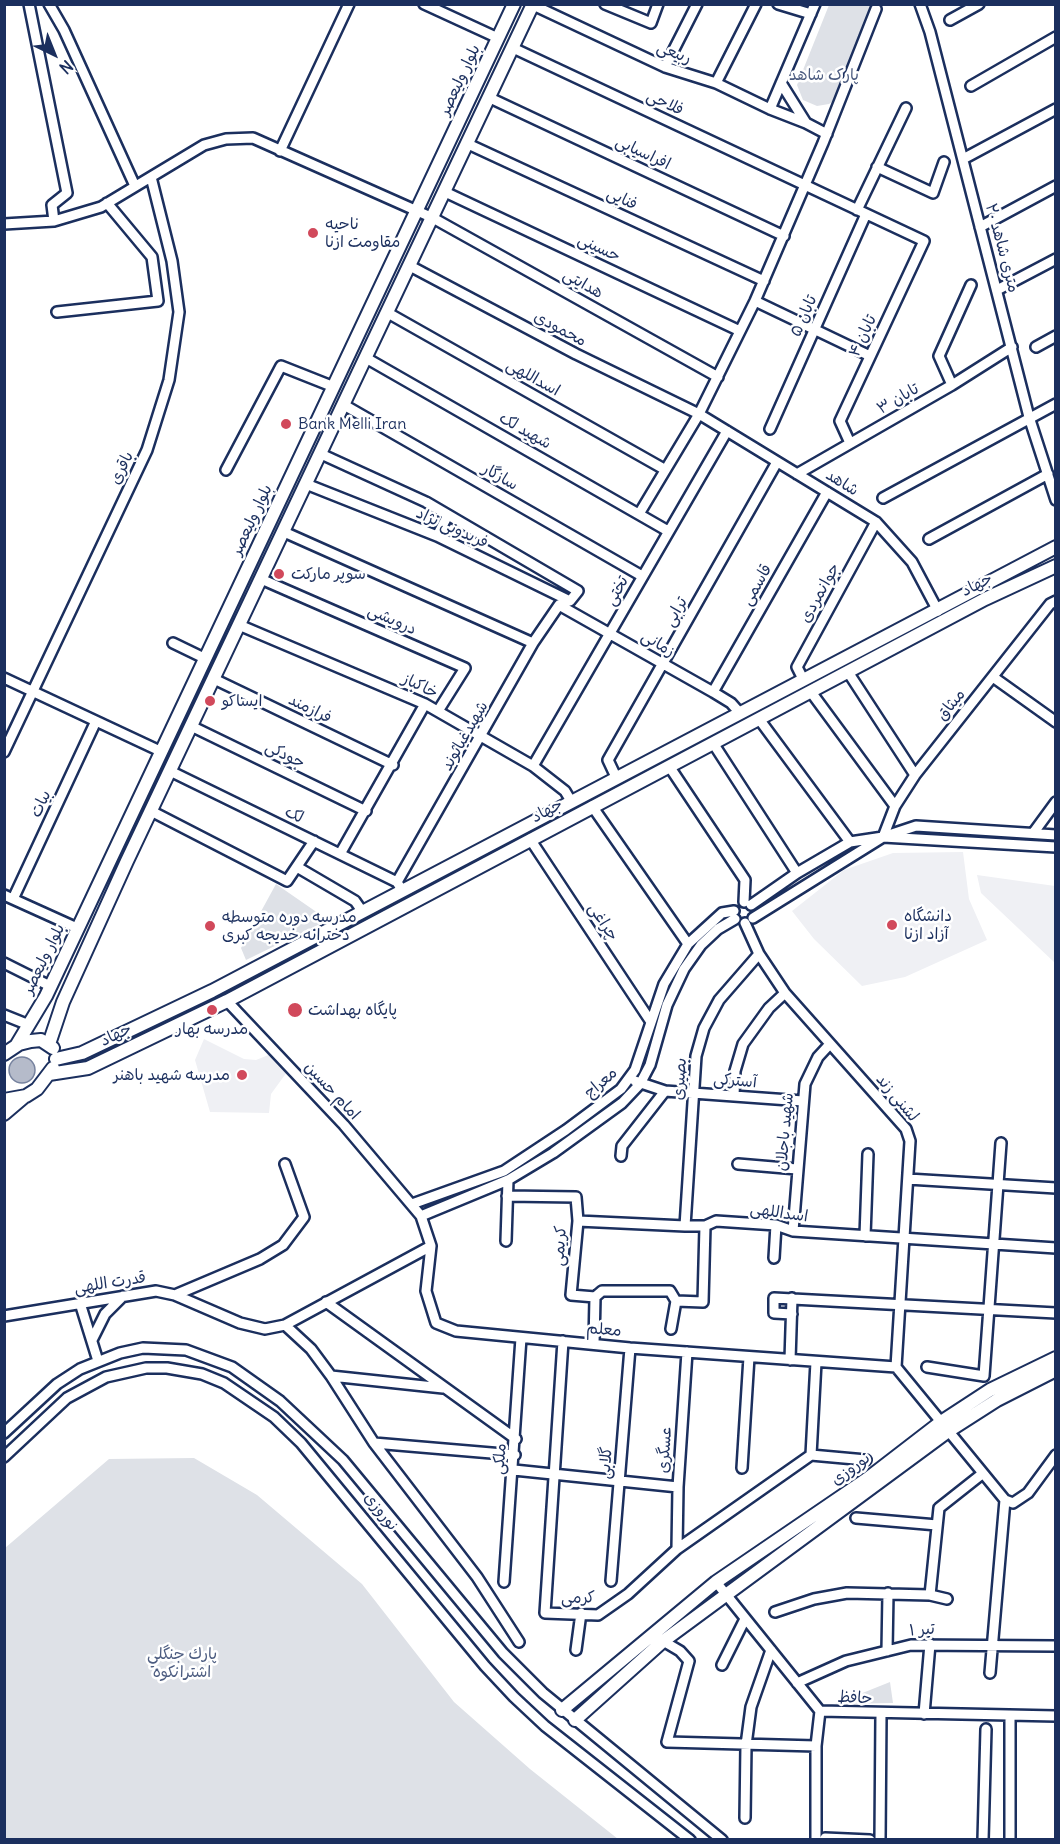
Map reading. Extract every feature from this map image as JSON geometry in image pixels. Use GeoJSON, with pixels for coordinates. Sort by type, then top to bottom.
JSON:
{"type":"FeatureCollection","features":[{"type":"Feature","properties":{"kind":"main road","name":"بلوار ولیعصر"},"geometry":{"type":"LineString","coordinates":[[16,1046],[48,991],[514,4]]}},
{"type":"Feature","properties":{"kind":"main road","name":"بلوار ولیعصر"},"geometry":{"type":"LineString","coordinates":[[49,1044],[63,1002],[151,811],[533,5]]}},
{"type":"Feature","properties":{"kind":"main road","name":"جهاد"},"geometry":{"type":"LineString","coordinates":[[56,1059],[82,1053],[212,991],[362,911],[400,886],[450,865],[1056,548]]}},
{"type":"Feature","properties":{"kind":"main road","name":"جهاد"},"geometry":{"type":"LineString","coordinates":[[50,1074],[88,1068],[227,1001],[985,599],[1056,566]]}},
{"type":"Feature","properties":{"kind":"main road"},"geometry":{"type":"LineString","coordinates":[[204,658],[220,665]]}},
{"type":"Feature","properties":{"kind":"main road"},"geometry":{"type":"LineString","coordinates":[[450,865],[457,879]]}},
{"type":"Feature","properties":{"kind":"main road"},"geometry":{"type":"LineString","coordinates":[[318,934],[324,949]]}},
{"type":"Feature","properties":{"kind":"main road"},"geometry":{"type":"LineString","coordinates":[[48,991],[63,1002]]}},
{"type":"Feature","properties":{"kind":"main road"},"geometry":{"type":"LineString","coordinates":[[4,1054],[16,1046],[31,1041],[49,1044],[54,1050],[56,1059],[50,1074],[37,1089],[4,1114]]}},
{"type":"Feature","properties":{"kind":"main road"},"geometry":{"type":"LineString","coordinates":[[82,1053],[88,1068]]}},
{"type":"Feature","properties":{"kind":"main road"},"geometry":{"type":"LineString","coordinates":[[4,1100],[26,1096]]}},
{"type":"Feature","properties":{"kind":"main road","name":"نوروزی"},"geometry":{"type":"LineString","coordinates":[[575,1720],[662,1642],[819,1529],[990,1390],[1056,1358]]}},
{"type":"Feature","properties":{"kind":"main road","name":"نوروزی"},"geometry":{"type":"LineString","coordinates":[[562,1710],[652,1632],[716,1582],[944,1427],[1056,1370]]}},
{"type":"Feature","properties":{"kind":"street"},"geometry":{"type":"LineString","coordinates":[[30,4],[67,193],[52,205],[54,221]]}},
{"type":"Feature","properties":{"kind":"street"},"geometry":{"type":"LineString","coordinates":[[49,4],[64,30],[135,186]]}},
{"type":"Feature","properties":{"kind":"street"},"geometry":{"type":"LineString","coordinates":[[280,151],[350,4]]}},
{"type":"Feature","properties":{"kind":"street"},"geometry":{"type":"LineString","coordinates":[[424,4],[498,38]]}},
{"type":"Feature","properties":{"kind":"street"},"geometry":{"type":"LineString","coordinates":[[605,4],[651,23],[658,4]]}},
{"type":"Feature","properties":{"kind":"street"},"geometry":{"type":"LineString","coordinates":[[665,67],[697,4]]}},
{"type":"Feature","properties":{"kind":"street"},"geometry":{"type":"LineString","coordinates":[[716,83],[756,4]]}},
{"type":"Feature","properties":{"kind":"street"},"geometry":{"type":"LineString","coordinates":[[770,109],[813,9],[778,4]]}},
{"type":"Feature","properties":{"kind":"street","name":"۲۰ متری شاهد"},"geometry":{"type":"LineString","coordinates":[[920,4],[930,32],[1029,417],[1056,500]]}},
{"type":"Feature","properties":{"kind":"street"},"geometry":{"type":"LineString","coordinates":[[950,20],[979,4]]}},
{"type":"Feature","properties":{"kind":"street","name":"ربیعی"},"geometry":{"type":"LineString","coordinates":[[533,5],[665,67],[716,83],[770,109],[806,123]]}},
{"type":"Feature","properties":{"kind":"street"},"geometry":{"type":"LineString","coordinates":[[639,514],[699,414],[764,281],[825,139],[876,9]]}},
{"type":"Feature","properties":{"kind":"street"},"geometry":{"type":"LineString","coordinates":[[971,86],[1056,37]]}},
{"type":"Feature","properties":{"kind":"street","name":"فلاحی"},"geometry":{"type":"LineString","coordinates":[[513,48],[924,241]]}},
{"type":"Feature","properties":{"kind":"street"},"geometry":{"type":"LineString","coordinates":[[781,83],[806,123],[825,139]]}},
{"type":"Feature","properties":{"kind":"street","name":"افراسیابی"},"geometry":{"type":"LineString","coordinates":[[489,98],[784,236]]}},
{"type":"Feature","properties":{"kind":"street","name":"تابان ۵"},"geometry":{"type":"LineString","coordinates":[[770,429],[815,328],[877,167],[906,108]]}},
{"type":"Feature","properties":{"kind":"street"},"geometry":{"type":"LineString","coordinates":[[963,159],[1056,109]]}},
{"type":"Feature","properties":{"kind":"street","name":"هدایتی"},"geometry":{"type":"LineString","coordinates":[[4,224],[54,221],[107,203],[204,145],[226,139],[253,138],[433,218],[718,377]]}},
{"type":"Feature","properties":{"kind":"street","name":"فنایی"},"geometry":{"type":"LineString","coordinates":[[468,144],[764,281]]}},
{"type":"Feature","properties":{"kind":"street"},"geometry":{"type":"LineString","coordinates":[[877,167],[933,193],[944,162]]}},
{"type":"Feature","properties":{"kind":"street","name":"باقری"},"geometry":{"type":"LineString","coordinates":[[4,752],[147,450],[169,380],[179,312],[172,261],[151,177]]}},
{"type":"Feature","properties":{"kind":"street"},"geometry":{"type":"LineString","coordinates":[[980,227],[1056,186]]}},
{"type":"Feature","properties":{"kind":"street","name":"حسینی"},"geometry":{"type":"LineString","coordinates":[[445,192],[740,331]]}},
{"type":"Feature","properties":{"kind":"street"},"geometry":{"type":"LineString","coordinates":[[57,312],[158,301],[152,257],[107,203]]}},
{"type":"Feature","properties":{"kind":"street","name":"تابان ۴"},"geometry":{"type":"LineString","coordinates":[[850,443],[840,421],[924,241]]}},
{"type":"Feature","properties":{"kind":"street"},"geometry":{"type":"LineString","coordinates":[[997,290],[1056,259]]}},
{"type":"Feature","properties":{"kind":"street","name":"محمودی"},"geometry":{"type":"LineString","coordinates":[[410,266],[576,354],[699,414]]}},
{"type":"Feature","properties":{"kind":"street"},"geometry":{"type":"LineString","coordinates":[[952,385],[939,356],[971,285]]}},
{"type":"Feature","properties":{"kind":"street"},"geometry":{"type":"LineString","coordinates":[[754,301],[870,356]]}},
{"type":"Feature","properties":{"kind":"street","name":"اسداللهی"},"geometry":{"type":"LineString","coordinates":[[388,313],[664,469]]}},
{"type":"Feature","properties":{"kind":"street"},"geometry":{"type":"LineString","coordinates":[[1036,347],[1056,336]]}},
{"type":"Feature","properties":{"kind":"street","name":"تابان ۳"},"geometry":{"type":"LineString","coordinates":[[797,474],[952,385],[1012,347]]}},
{"type":"Feature","properties":{"kind":"street","name":"شهید لک"},"geometry":{"type":"LineString","coordinates":[[366,358],[668,531]]}},
{"type":"Feature","properties":{"kind":"street"},"geometry":{"type":"LineString","coordinates":[[226,470],[281,366],[334,387]]}},
{"type":"Feature","properties":{"kind":"street"},"geometry":{"type":"LineString","coordinates":[[883,498],[1056,404]]}},
{"type":"Feature","properties":{"kind":"street","name":"سازگار"},"geometry":{"type":"LineString","coordinates":[[344,405],[642,576]]}},
{"type":"Feature","properties":{"kind":"street","name":"شاهد"},"geometry":{"type":"LineString","coordinates":[[699,414],[876,522],[912,562],[938,611]]}},
{"type":"Feature","properties":{"kind":"street","name":"تختی"},"geometry":{"type":"LineString","coordinates":[[533,766],[727,431]]}},
{"type":"Feature","properties":{"kind":"street"},"geometry":{"type":"LineString","coordinates":[[321,454],[448,515],[437,536]]}},
{"type":"Feature","properties":{"kind":"street","name":"ترابی"},"geometry":{"type":"LineString","coordinates":[[616,777],[608,760],[664,665],[777,462]]}},
{"type":"Feature","properties":{"kind":"street"},"geometry":{"type":"LineString","coordinates":[[929,538],[1048,474]]}},
{"type":"Feature","properties":{"kind":"street","name":"فریدونی نژاد"},"geometry":{"type":"LineString","coordinates":[[306,484],[437,536],[570,601],[578,591],[448,515]]}},
{"type":"Feature","properties":{"kind":"street","name":"قاسمی"},"geometry":{"type":"LineString","coordinates":[[713,692],[827,492]]}},
{"type":"Feature","properties":{"kind":"street","name":"جوانمردی"},"geometry":{"type":"LineString","coordinates":[[803,679],[797,667],[876,522]]}},
{"type":"Feature","properties":{"kind":"street"},"geometry":{"type":"LineString","coordinates":[[284,532],[533,643]]}},
{"type":"Feature","properties":{"kind":"street","name":"درویشی"},"geometry":{"type":"LineString","coordinates":[[261,579],[465,668],[438,711]]}},
{"type":"Feature","properties":{"kind":"street","name":"میثاق"},"geometry":{"type":"LineString","coordinates":[[883,837],[895,806],[915,775],[1050,604],[1056,602]]}},
{"type":"Feature","properties":{"kind":"street","name":"زمانی"},"geometry":{"type":"LineString","coordinates":[[559,605],[713,692],[731,703],[739,712]]}},
{"type":"Feature","properties":{"kind":"street","name":"شهید‌غیاثوند"},"geometry":{"type":"LineString","coordinates":[[400,886],[533,643],[559,605]]}},
{"type":"Feature","properties":{"kind":"street","name":"خاکباز"},"geometry":{"type":"LineString","coordinates":[[239,625],[425,704],[533,766],[565,791],[572,801]]}},
{"type":"Feature","properties":{"kind":"street"},"geometry":{"type":"LineString","coordinates":[[173,643],[204,658]]}},
{"type":"Feature","properties":{"kind":"street"},"geometry":{"type":"LineString","coordinates":[[848,672],[915,775]]}},
{"type":"Feature","properties":{"kind":"street"},"geometry":{"type":"LineString","coordinates":[[993,677],[1056,722]]}},
{"type":"Feature","properties":{"kind":"street"},"geometry":{"type":"LineString","coordinates":[[4,678],[160,752]]}},
{"type":"Feature","properties":{"kind":"street","name":"فرازمند"},"geometry":{"type":"LineString","coordinates":[[214,679],[393,765]]}},
{"type":"Feature","properties":{"kind":"street"},"geometry":{"type":"LineString","coordinates":[[811,692],[895,806]]}},
{"type":"Feature","properties":{"kind":"street"},"geometry":{"type":"LineString","coordinates":[[340,854],[393,765],[425,704]]}},
{"type":"Feature","properties":{"kind":"street"},"geometry":{"type":"LineString","coordinates":[[759,719],[850,842]]}},
{"type":"Feature","properties":{"kind":"street","name":"بیات"},"geometry":{"type":"LineString","coordinates":[[9,897],[96,721]]}},
{"type":"Feature","properties":{"kind":"street","name":"جودکی"},"geometry":{"type":"LineString","coordinates":[[191,726],[366,811]]}},
{"type":"Feature","properties":{"kind":"street"},"geometry":{"type":"LineString","coordinates":[[713,743],[796,873]]}},
{"type":"Feature","properties":{"kind":"street","name":"لشنی زند"},"geometry":{"type":"LineString","coordinates":[[669,766],[745,880],[748,904],[754,909],[749,921],[759,954],[785,993],[906,1129],[910,1141],[902,1303],[896,1367]]}},
{"type":"Feature","properties":{"kind":"street","name":"لک"},"geometry":{"type":"LineString","coordinates":[[170,771],[400,886]]}},
{"type":"Feature","properties":{"kind":"street"},"geometry":{"type":"LineString","coordinates":[[1034,832],[1056,802]]}},
{"type":"Feature","properties":{"kind":"street"},"geometry":{"type":"LineString","coordinates":[[592,806],[688,944]]}},
{"type":"Feature","properties":{"kind":"street"},"geometry":{"type":"LineString","coordinates":[[151,811],[287,880],[314,841]]}},
{"type":"Feature","properties":{"kind":"street"},"geometry":{"type":"LineString","coordinates":[[1056,835],[916,825],[883,837],[850,842],[748,904],[736,906],[734,915],[749,921],[883,837],[1056,847]]}},
{"type":"Feature","properties":{"kind":"street","name":"چراغی"},"geometry":{"type":"LineString","coordinates":[[530,839],[651,1023]]}},
{"type":"Feature","properties":{"kind":"street"},"geometry":{"type":"LineString","coordinates":[[297,867],[355,901],[362,911]]}},
{"type":"Feature","properties":{"kind":"street"},"geometry":{"type":"LineString","coordinates":[[9,897],[77,928]]}},
{"type":"Feature","properties":{"kind":"street","name":"معراج"},"geometry":{"type":"LineString","coordinates":[[412,1204],[504,1171],[566,1130],[630,1079],[664,984],[688,944],[722,913],[734,915]]}},
{"type":"Feature","properties":{"kind":"street","name":"معراج"},"geometry":{"type":"LineString","coordinates":[[421,1216],[508,1180],[554,1153],[596,1124],[640,1084],[650,1065],[667,1005],[684,969],[701,945],[734,915]]}},
{"type":"Feature","properties":{"kind":"street","name":"بصیری"},"geometry":{"type":"LineString","coordinates":[[685,1226],[696,1056],[704,1028],[719,1000],[759,954]]}},
{"type":"Feature","properties":{"kind":"street"},"geometry":{"type":"LineString","coordinates":[[4,963],[48,991]]}},
{"type":"Feature","properties":{"kind":"street"},"geometry":{"type":"LineString","coordinates":[[734,1096],[735,1071],[743,1044],[765,1013],[785,993]]}},
{"type":"Feature","properties":{"kind":"street","name":"امام حسین"},"geometry":{"type":"LineString","coordinates":[[227,1001],[344,1125],[412,1204]]}},
{"type":"Feature","properties":{"kind":"street"},"geometry":{"type":"LineString","coordinates":[[4,1015],[29,1025]]}},
{"type":"Feature","properties":{"kind":"street","name":"شهید باجلان"},"geometry":{"type":"LineString","coordinates":[[793,1231],[803,1101],[809,1073],[818,1057],[830,1044]]}},
{"type":"Feature","properties":{"kind":"street","name":"آسترکی"},"geometry":{"type":"LineString","coordinates":[[630,1079],[665,1091],[803,1101]]}},
{"type":"Feature","properties":{"kind":"street"},"geometry":{"type":"LineString","coordinates":[[621,1156],[622,1146],[665,1091]]}},
{"type":"Feature","properties":{"kind":"street"},"geometry":{"type":"LineString","coordinates":[[927,1367],[984,1376],[1001,1143]]}},
{"type":"Feature","properties":{"kind":"street"},"geometry":{"type":"LineString","coordinates":[[865,1236],[868,1154]]}},
{"type":"Feature","properties":{"kind":"street"},"geometry":{"type":"LineString","coordinates":[[175,1295],[260,1259],[283,1245],[304,1217],[285,1164]]}},
{"type":"Feature","properties":{"kind":"street"},"geometry":{"type":"LineString","coordinates":[[738,1164],[797,1169]]}},
{"type":"Feature","properties":{"kind":"street"},"geometry":{"type":"LineString","coordinates":[[908,1179],[1056,1188]]}},
{"type":"Feature","properties":{"kind":"street"},"geometry":{"type":"LineString","coordinates":[[506,1241],[508,1180]]}},
{"type":"Feature","properties":{"kind":"street","name":"کریمی"},"geometry":{"type":"LineString","coordinates":[[507,1196],[576,1197],[578,1221],[572,1295],[595,1297]]}},
{"type":"Feature","properties":{"kind":"street","name":"معلم"},"geometry":{"type":"LineString","coordinates":[[412,1204],[421,1216],[431,1246],[426,1291],[436,1323],[456,1331],[630,1348],[896,1367]]}},
{"type":"Feature","properties":{"kind":"street","name":"اسداللهی"},"geometry":{"type":"LineString","coordinates":[[578,1221],[685,1226],[705,1226],[716,1221],[776,1225],[793,1231],[905,1240],[1056,1248]]}},
{"type":"Feature","properties":{"kind":"street"},"geometry":{"type":"LineString","coordinates":[[774,1258],[776,1225]]}},
{"type":"Feature","properties":{"kind":"street"},"geometry":{"type":"LineString","coordinates":[[676,1301],[703,1302],[705,1226]]}},
{"type":"Feature","properties":{"kind":"street"},"geometry":{"type":"LineString","coordinates":[[431,1246],[285,1325],[311,1349],[331,1376],[374,1443],[477,1577],[519,1642]]}},
{"type":"Feature","properties":{"kind":"street"},"geometry":{"type":"LineString","coordinates":[[594,1344],[595,1297],[602,1291],[670,1291],[676,1301],[671,1329]]}},
{"type":"Feature","properties":{"kind":"street","name":"قدرت اللهی"},"geometry":{"type":"LineString","coordinates":[[4,1316],[156,1292],[175,1295],[254,1327],[265,1329],[285,1325]]}},
{"type":"Feature","properties":{"kind":"street"},"geometry":{"type":"LineString","coordinates":[[92,1340],[105,1314],[123,1296]]}},
{"type":"Feature","properties":{"kind":"street"},"geometry":{"type":"LineString","coordinates":[[792,1314],[774,1313],[774,1298],[1056,1312]]}},
{"type":"Feature","properties":{"kind":"street"},"geometry":{"type":"LineString","coordinates":[[790,1360],[792,1298]]}},
{"type":"Feature","properties":{"kind":"street"},"geometry":{"type":"LineString","coordinates":[[326,1302],[516,1440]]}},
{"type":"Feature","properties":{"kind":"street"},"geometry":{"type":"LineString","coordinates":[[80,1303],[98,1360]]}},
{"type":"Feature","properties":{"kind":"street","name":"ملکی"},"geometry":{"type":"LineString","coordinates":[[504,1582],[514,1470],[521,1338]]}},
{"type":"Feature","properties":{"kind":"street","name":"کرمی"},"geometry":{"type":"LineString","coordinates":[[563,1341],[545,1613],[598,1615],[628,1594],[677,1549],[811,1455]]}},
{"type":"Feature","properties":{"kind":"street","name":"نوروزی"},"geometry":{"type":"LineString","coordinates":[[4,1433],[57,1384],[98,1360],[143,1348],[186,1350],[208,1356],[256,1382],[308,1425],[343,1461],[503,1653],[562,1710],[722,1839]]}},
{"type":"Feature","properties":{"kind":"street","name":"گلابی"},"geometry":{"type":"LineString","coordinates":[[611,1581],[630,1348]]}},
{"type":"Feature","properties":{"kind":"street","name":"عسگری"},"geometry":{"type":"LineString","coordinates":[[677,1549],[678,1487],[687,1352]]}},
{"type":"Feature","properties":{"kind":"street"},"geometry":{"type":"LineString","coordinates":[[742,1468],[748,1357]]}},
{"type":"Feature","properties":{"kind":"street"},"geometry":{"type":"LineString","coordinates":[[816,1362],[811,1455],[866,1460]]}},
{"type":"Feature","properties":{"kind":"street"},"geometry":{"type":"LineString","coordinates":[[896,1367],[1005,1500],[1013,1503],[1028,1493],[1056,1455]]}},
{"type":"Feature","properties":{"kind":"street","name":"نوروزی"},"geometry":{"type":"LineString","coordinates":[[4,1456],[67,1398],[106,1377],[146,1368],[167,1368],[202,1374],[224,1383],[274,1417],[301,1443],[485,1666],[514,1696],[545,1726],[690,1839]]}},
{"type":"Feature","properties":{"kind":"street"},"geometry":{"type":"LineString","coordinates":[[331,1376],[445,1388]]}},
{"type":"Feature","properties":{"kind":"street"},"geometry":{"type":"LineString","coordinates":[[374,1443],[515,1455]]}},
{"type":"Feature","properties":{"kind":"street"},"geometry":{"type":"LineString","coordinates":[[514,1470],[678,1487]]}},
{"type":"Feature","properties":{"kind":"street"},"geometry":{"type":"LineString","coordinates":[[930,1595],[939,1508],[982,1474]]}},
{"type":"Feature","properties":{"kind":"street"},"geometry":{"type":"LineString","coordinates":[[990,1673],[1005,1500]]}},
{"type":"Feature","properties":{"kind":"street"},"geometry":{"type":"LineString","coordinates":[[856,1518],[937,1525]]}},
{"type":"Feature","properties":{"kind":"street","name":"حافظ"},"geometry":{"type":"LineString","coordinates":[[716,1582],[820,1712],[1056,1716]]}},
{"type":"Feature","properties":{"kind":"street"},"geometry":{"type":"LineString","coordinates":[[775,1612],[814,1599],[847,1593],[930,1595],[947,1599]]}},
{"type":"Feature","properties":{"kind":"street"},"geometry":{"type":"LineString","coordinates":[[887,1651],[888,1593]]}},
{"type":"Feature","properties":{"kind":"street"},"geometry":{"type":"LineString","coordinates":[[576,1650],[581,1613]]}},
{"type":"Feature","properties":{"kind":"street"},"geometry":{"type":"LineString","coordinates":[[722,1665],[745,1619]]}},
{"type":"Feature","properties":{"kind":"street"},"geometry":{"type":"LineString","coordinates":[[652,1632],[662,1642],[680,1651],[689,1661],[667,1742],[816,1746]]}},
{"type":"Feature","properties":{"kind":"street"},"geometry":{"type":"LineString","coordinates":[[924,1714],[930,1644]]}},
{"type":"Feature","properties":{"kind":"street","name":"تیر ۱"},"geometry":{"type":"LineString","coordinates":[[797,1683],[846,1661],[930,1644],[1056,1646]]}},
{"type":"Feature","properties":{"kind":"street"},"geometry":{"type":"LineString","coordinates":[[745,1818],[746,1745],[751,1707],[771,1650]]}},
{"type":"Feature","properties":{"kind":"street"},"geometry":{"type":"LineString","coordinates":[[820,1712],[816,1746],[820,1839],[870,1839]]}},
{"type":"Feature","properties":{"kind":"street"},"geometry":{"type":"LineString","coordinates":[[880,1839],[881,1714]]}},
{"type":"Feature","properties":{"kind":"street"},"geometry":{"type":"LineString","coordinates":[[1010,1716],[1010,1839]]}},
{"type":"Feature","properties":{"kind":"street"},"geometry":{"type":"LineString","coordinates":[[983,1839],[986,1728]]}},
{"type":"Feature","properties":{"kind":"street"},"geometry":{"type":"LineString","coordinates":[[628,1791],[642,1775]]}},
{"type":"Feature","properties":{"kind":"shaded area","name":"دانشگاه آزاد ازنا"},"geometry":{"type":"Polygon","coordinates":[[[963,852],[969,899],[987,940],[905,977],[862,986],[814,939],[792,911],[844,870],[893,853],[963,852]]]}},
{"type":"Feature","properties":{"kind":"shaded area"},"geometry":{"type":"Polygon","coordinates":[[[977,875],[1055,886],[1055,963],[981,893],[977,875]]]}},
{"type":"Feature","properties":{"kind":"shaded area","name":"مدرسه شهید باهنر"},"geometry":{"type":"Polygon","coordinates":[[[204,1039],[244,1059],[256,1060],[271,1054],[287,1072],[271,1094],[269,1113],[210,1112],[195,1060],[204,1039]]]}},
{"type":"Feature","properties":{"kind":"green space","name":"پارک شاهد"},"geometry":{"type":"Polygon","coordinates":[[[829,5],[872,5],[843,86],[835,100],[829,104],[817,106],[803,100],[797,85],[829,5]]]}},
{"type":"Feature","properties":{"kind":"green space"},"geometry":{"type":"Polygon","coordinates":[[[276,884],[328,920],[246,960],[241,948],[276,884]]]}},
{"type":"Feature","properties":{"kind":"green space","name":"پارك جنگلي اشترانكوه"},"geometry":{"type":"Polygon","coordinates":[[[194,1458],[257,1495],[362,1584],[454,1702],[530,1769],[618,1839],[5,1839],[5,1548],[109,1459],[194,1458]]]}},
{"type":"Feature","properties":{"kind":"green space"},"geometry":{"type":"Polygon","coordinates":[[[890,1682],[893,1703],[835,1704],[890,1682]]]}},
{"type":"Feature","properties":{"kind":"water"},"geometry":{"type":"Polygon","coordinates":[[[22,1057],[31,1061],[35,1070],[31,1079],[22,1083],[13,1079],[9,1070],[13,1061],[22,1057]]]}},
{"type":"Feature","properties":{"kind":"place","name":"ناحیه مقاومت ازنا"},"geometry":{"type":"Point","coordinates":[313,233]}},
{"type":"Feature","properties":{"kind":"place","name":"Bank Melli Iran"},"geometry":{"type":"Point","coordinates":[286,424]}},
{"type":"Feature","properties":{"kind":"place","name":"سوپر مارکت"},"geometry":{"type":"Point","coordinates":[279,574]}},
{"type":"Feature","properties":{"kind":"place","name":"ایساکو"},"geometry":{"type":"Point","coordinates":[210,701]}},
{"type":"Feature","properties":{"kind":"place","name":"دانشگاه آزاد ازنا"},"geometry":{"type":"Point","coordinates":[892,925]}},
{"type":"Feature","properties":{"kind":"place","name":"مدرسه دوره متوسطه دخترانه خدیجه کبری"},"geometry":{"type":"Point","coordinates":[210,926]}},
{"type":"Feature","properties":{"kind":"place","name":"مدرسه بهار"},"geometry":{"type":"Point","coordinates":[212,1010]}},
{"type":"Feature","properties":{"kind":"place","name":"پایگاه بهداشت"},"geometry":{"type":"Point","coordinates":[295,1010]}},
{"type":"Feature","properties":{"kind":"place","name":"مدرسه شهید باهنر"},"geometry":{"type":"Point","coordinates":[242,1075]}}]}
